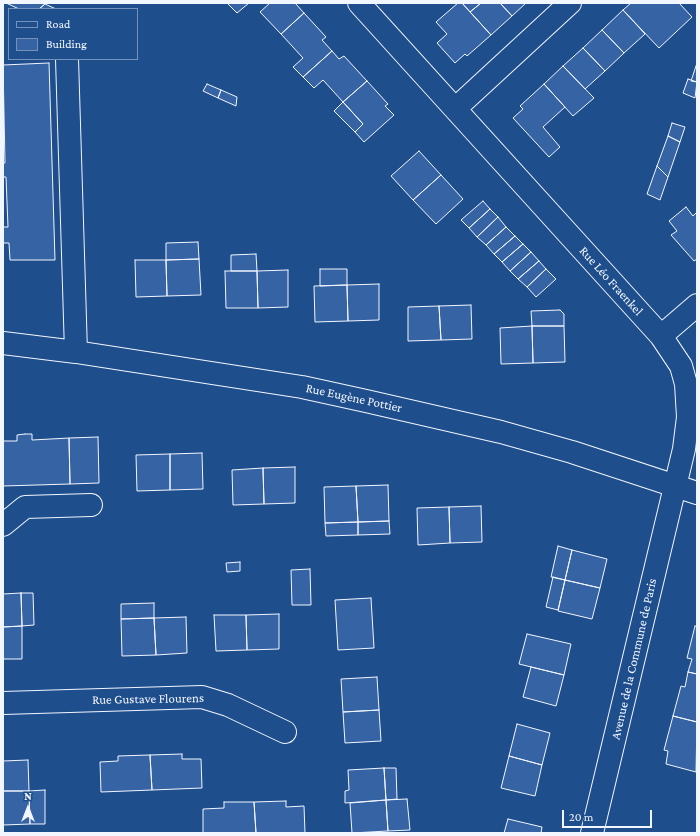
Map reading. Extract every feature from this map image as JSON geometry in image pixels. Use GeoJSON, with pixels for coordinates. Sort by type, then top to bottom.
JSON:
{"type":"FeatureCollection","features":[{"type":"Feature","properties":{"kind":"street","name":"Rue Léo Fraenkel"},"geometry":{"type":"LineString","coordinates":[[360,3],[661,336],[681,366],[688,400],[687,434],[676,485]]}},
{"type":"Feature","properties":{"kind":"street"},"geometry":{"type":"LineString","coordinates":[[456,108],[570,3]]}},
{"type":"Feature","properties":{"kind":"street"},"geometry":{"type":"LineString","coordinates":[[67,60],[76,352]]}},
{"type":"Feature","properties":{"kind":"street"},"geometry":{"type":"LineString","coordinates":[[661,336],[697,305]]}},
{"type":"Feature","properties":{"kind":"street","name":"Rue Eugène Pottier"},"geometry":{"type":"LineString","coordinates":[[3,343],[76,352],[302,387],[501,432],[564,450],[697,493]]}},
{"type":"Feature","properties":{"kind":"street","name":"Avenue de la Commune de Paris"},"geometry":{"type":"LineString","coordinates":[[592,833],[676,485]]}},
{"type":"Feature","properties":{"kind":"street"},"geometry":{"type":"LineString","coordinates":[[3,525],[25,507],[91,505]]}},
{"type":"Feature","properties":{"kind":"street","name":"Rue Gustave Flourens"},"geometry":{"type":"LineString","coordinates":[[3,702],[202,697],[228,705],[285,732]]}},
{"type":"Feature","properties":{"kind":"building"},"geometry":{"type":"Polygon","coordinates":[[[6,3],[45,4],[40,8],[17,8],[6,3]]]}},
{"type":"Feature","properties":{"kind":"building"},"geometry":{"type":"Polygon","coordinates":[[[227,3],[249,3],[237,13],[227,3]]]}},
{"type":"Feature","properties":{"kind":"building"},"geometry":{"type":"Polygon","coordinates":[[[270,3],[295,3],[304,13],[281,34],[260,12],[270,3]]]}},
{"type":"Feature","properties":{"kind":"building"},"geometry":{"type":"Polygon","coordinates":[[[458,3],[462,3],[491,35],[467,56],[465,54],[455,63],[437,43],[447,34],[436,22],[458,3]]]}},
{"type":"Feature","properties":{"kind":"building"},"geometry":{"type":"Polygon","coordinates":[[[462,3],[481,3],[470,12],[462,3]]]}},
{"type":"Feature","properties":{"kind":"building"},"geometry":{"type":"Polygon","coordinates":[[[481,3],[500,3],[512,16],[491,35],[470,12],[481,3]]]}},
{"type":"Feature","properties":{"kind":"building"},"geometry":{"type":"Polygon","coordinates":[[[500,3],[526,3],[512,16],[500,3]]]}},
{"type":"Feature","properties":{"kind":"building"},"geometry":{"type":"Polygon","coordinates":[[[631,3],[679,3],[692,17],[659,48],[623,10],[631,3]]]}},
{"type":"Feature","properties":{"kind":"building"},"geometry":{"type":"Polygon","coordinates":[[[45,4],[54,8],[40,8],[45,4]]]}},
{"type":"Feature","properties":{"kind":"building"},"geometry":{"type":"Polygon","coordinates":[[[623,10],[645,34],[624,53],[602,30],[623,10]]]}},
{"type":"Feature","properties":{"kind":"building"},"geometry":{"type":"Polygon","coordinates":[[[304,13],[326,37],[322,40],[332,51],[303,77],[293,67],[303,58],[281,34],[304,13]]]}},
{"type":"Feature","properties":{"kind":"building"},"geometry":{"type":"Polygon","coordinates":[[[602,30],[624,53],[605,71],[583,48],[602,30]]]}},
{"type":"Feature","properties":{"kind":"building"},"geometry":{"type":"Polygon","coordinates":[[[583,48],[605,71],[585,89],[563,66],[583,48]]]}},
{"type":"Feature","properties":{"kind":"building"},"geometry":{"type":"Polygon","coordinates":[[[332,51],[339,59],[344,56],[367,81],[343,102],[323,80],[314,88],[303,77],[332,51]]]}},
{"type":"Feature","properties":{"kind":"building"},"geometry":{"type":"Polygon","coordinates":[[[49,63],[55,260],[10,260],[9,243],[3,243],[3,227],[8,227],[6,177],[3,177],[3,163],[5,163],[3,65],[49,63]]]}},
{"type":"Feature","properties":{"kind":"building"},"geometry":{"type":"Polygon","coordinates":[[[697,63],[697,82],[691,81],[697,63]]]}},
{"type":"Feature","properties":{"kind":"building"},"geometry":{"type":"Polygon","coordinates":[[[563,66],[594,98],[573,116],[544,84],[563,66]]]}},
{"type":"Feature","properties":{"kind":"building"},"geometry":{"type":"Polygon","coordinates":[[[688,79],[697,82],[695,98],[683,93],[688,79]]]}},
{"type":"Feature","properties":{"kind":"building"},"geometry":{"type":"Polygon","coordinates":[[[367,81],[388,104],[385,106],[394,115],[364,142],[355,132],[363,124],[343,102],[367,81]]]}},
{"type":"Feature","properties":{"kind":"building"},"geometry":{"type":"Polygon","coordinates":[[[207,84],[221,90],[218,98],[203,91],[207,84]]]}},
{"type":"Feature","properties":{"kind":"building"},"geometry":{"type":"Polygon","coordinates":[[[544,84],[565,107],[543,127],[560,147],[549,157],[513,118],[523,109],[520,106],[544,84]]]}},
{"type":"Feature","properties":{"kind":"building"},"geometry":{"type":"Polygon","coordinates":[[[221,90],[237,97],[236,106],[218,98],[221,90]]]}},
{"type":"Feature","properties":{"kind":"building"},"geometry":{"type":"Polygon","coordinates":[[[343,102],[363,124],[355,132],[334,111],[343,102]]]}},
{"type":"Feature","properties":{"kind":"building"},"geometry":{"type":"Polygon","coordinates":[[[672,123],[685,127],[680,142],[668,136],[672,123]]]}},
{"type":"Feature","properties":{"kind":"building"},"geometry":{"type":"Polygon","coordinates":[[[668,136],[680,142],[668,177],[657,166],[668,136]]]}},
{"type":"Feature","properties":{"kind":"building"},"geometry":{"type":"Polygon","coordinates":[[[419,151],[441,175],[413,200],[391,176],[419,151]]]}},
{"type":"Feature","properties":{"kind":"building"},"geometry":{"type":"Polygon","coordinates":[[[657,166],[668,177],[660,200],[647,194],[657,166]]]}},
{"type":"Feature","properties":{"kind":"building"},"geometry":{"type":"Polygon","coordinates":[[[441,175],[463,199],[436,224],[413,200],[441,175]]]}},
{"type":"Feature","properties":{"kind":"building"},"geometry":{"type":"Polygon","coordinates":[[[483,201],[490,209],[469,228],[461,220],[483,201]]]}},
{"type":"Feature","properties":{"kind":"building"},"geometry":{"type":"Polygon","coordinates":[[[686,207],[693,216],[697,212],[697,259],[694,261],[671,235],[677,231],[669,221],[686,207]]]}},
{"type":"Feature","properties":{"kind":"building"},"geometry":{"type":"Polygon","coordinates":[[[490,209],[498,217],[477,237],[469,228],[490,209]]]}},
{"type":"Feature","properties":{"kind":"building"},"geometry":{"type":"Polygon","coordinates":[[[498,217],[506,227],[486,245],[477,237],[498,217]]]}},
{"type":"Feature","properties":{"kind":"building"},"geometry":{"type":"Polygon","coordinates":[[[506,227],[515,236],[494,254],[486,245],[506,227]]]}},
{"type":"Feature","properties":{"kind":"building"},"geometry":{"type":"Polygon","coordinates":[[[515,236],[523,244],[502,262],[494,254],[515,236]]]}},
{"type":"Feature","properties":{"kind":"building"},"geometry":{"type":"Polygon","coordinates":[[[198,242],[199,259],[166,260],[166,243],[198,242]]]}},
{"type":"Feature","properties":{"kind":"building"},"geometry":{"type":"Polygon","coordinates":[[[523,244],[531,252],[510,271],[502,262],[523,244]]]}},
{"type":"Feature","properties":{"kind":"building"},"geometry":{"type":"Polygon","coordinates":[[[531,252],[539,261],[518,279],[510,271],[531,252]]]}},
{"type":"Feature","properties":{"kind":"building"},"geometry":{"type":"Polygon","coordinates":[[[256,254],[257,271],[231,271],[231,255],[256,254]]]}},
{"type":"Feature","properties":{"kind":"building"},"geometry":{"type":"Polygon","coordinates":[[[199,259],[201,295],[167,296],[166,260],[199,259]]]}},
{"type":"Feature","properties":{"kind":"building"},"geometry":{"type":"Polygon","coordinates":[[[135,260],[166,260],[167,296],[136,297],[135,260]]]}},
{"type":"Feature","properties":{"kind":"building"},"geometry":{"type":"Polygon","coordinates":[[[539,261],[546,269],[527,287],[518,279],[539,261]]]}},
{"type":"Feature","properties":{"kind":"building"},"geometry":{"type":"Polygon","coordinates":[[[320,269],[347,269],[347,285],[320,286],[320,269]]]}},
{"type":"Feature","properties":{"kind":"building"},"geometry":{"type":"Polygon","coordinates":[[[546,269],[556,279],[536,297],[527,287],[546,269]]]}},
{"type":"Feature","properties":{"kind":"building"},"geometry":{"type":"Polygon","coordinates":[[[288,270],[288,307],[258,308],[257,271],[288,270]]]}},
{"type":"Feature","properties":{"kind":"building"},"geometry":{"type":"Polygon","coordinates":[[[225,271],[257,271],[258,308],[226,308],[225,271]]]}},
{"type":"Feature","properties":{"kind":"building"},"geometry":{"type":"Polygon","coordinates":[[[379,284],[379,320],[348,321],[347,285],[379,284]]]}},
{"type":"Feature","properties":{"kind":"building"},"geometry":{"type":"Polygon","coordinates":[[[347,285],[348,321],[315,322],[314,286],[347,285]]]}},
{"type":"Feature","properties":{"kind":"building"},"geometry":{"type":"Polygon","coordinates":[[[471,305],[472,339],[441,340],[439,306],[471,305]]]}},
{"type":"Feature","properties":{"kind":"building"},"geometry":{"type":"Polygon","coordinates":[[[439,306],[441,340],[408,341],[408,307],[439,306]]]}},
{"type":"Feature","properties":{"kind":"building"},"geometry":{"type":"Polygon","coordinates":[[[560,310],[564,314],[564,326],[532,326],[531,311],[560,310]]]}},
{"type":"Feature","properties":{"kind":"building"},"geometry":{"type":"Polygon","coordinates":[[[532,326],[533,363],[501,364],[500,328],[532,326]]]}},
{"type":"Feature","properties":{"kind":"building"},"geometry":{"type":"Polygon","coordinates":[[[532,326],[564,326],[565,362],[533,363],[532,326]]]}},
{"type":"Feature","properties":{"kind":"building"},"geometry":{"type":"Polygon","coordinates":[[[32,434],[32,440],[69,438],[70,484],[3,486],[3,441],[17,441],[17,435],[32,434]]]}},
{"type":"Feature","properties":{"kind":"building"},"geometry":{"type":"Polygon","coordinates":[[[98,437],[99,483],[70,484],[69,438],[98,437]]]}},
{"type":"Feature","properties":{"kind":"building"},"geometry":{"type":"Polygon","coordinates":[[[202,453],[203,489],[170,490],[170,454],[202,453]]]}},
{"type":"Feature","properties":{"kind":"building"},"geometry":{"type":"Polygon","coordinates":[[[170,454],[170,490],[137,491],[136,455],[170,454]]]}},
{"type":"Feature","properties":{"kind":"building"},"geometry":{"type":"Polygon","coordinates":[[[295,467],[295,503],[264,504],[263,468],[295,467]]]}},
{"type":"Feature","properties":{"kind":"building"},"geometry":{"type":"Polygon","coordinates":[[[263,468],[264,504],[233,505],[232,470],[263,468]]]}},
{"type":"Feature","properties":{"kind":"building"},"geometry":{"type":"Polygon","coordinates":[[[388,485],[389,521],[358,522],[356,486],[388,485]]]}},
{"type":"Feature","properties":{"kind":"building"},"geometry":{"type":"Polygon","coordinates":[[[356,486],[358,522],[325,523],[324,487],[356,486]]]}},
{"type":"Feature","properties":{"kind":"building"},"geometry":{"type":"Polygon","coordinates":[[[481,506],[482,542],[450,543],[449,507],[481,506]]]}},
{"type":"Feature","properties":{"kind":"building"},"geometry":{"type":"Polygon","coordinates":[[[449,507],[450,543],[418,545],[417,508],[449,507]]]}},
{"type":"Feature","properties":{"kind":"building"},"geometry":{"type":"Polygon","coordinates":[[[389,521],[390,534],[358,535],[358,522],[389,521]]]}},
{"type":"Feature","properties":{"kind":"building"},"geometry":{"type":"Polygon","coordinates":[[[358,522],[358,535],[326,536],[325,523],[358,522]]]}},
{"type":"Feature","properties":{"kind":"building"},"geometry":{"type":"Polygon","coordinates":[[[558,546],[572,550],[565,580],[551,577],[558,546]]]}},
{"type":"Feature","properties":{"kind":"building"},"geometry":{"type":"Polygon","coordinates":[[[572,550],[607,559],[600,588],[565,580],[572,550]]]}},
{"type":"Feature","properties":{"kind":"building"},"geometry":{"type":"Polygon","coordinates":[[[240,562],[240,571],[227,572],[226,563],[240,562]]]}},
{"type":"Feature","properties":{"kind":"building"},"geometry":{"type":"Polygon","coordinates":[[[310,569],[311,605],[292,605],[291,570],[310,569]]]}},
{"type":"Feature","properties":{"kind":"building"},"geometry":{"type":"Polygon","coordinates":[[[553,577],[565,580],[558,610],[546,607],[553,577]]]}},
{"type":"Feature","properties":{"kind":"building"},"geometry":{"type":"Polygon","coordinates":[[[565,580],[600,588],[592,619],[558,611],[565,580]]]}},
{"type":"Feature","properties":{"kind":"building"},"geometry":{"type":"Polygon","coordinates":[[[21,593],[22,626],[3,627],[3,594],[21,593]]]}},
{"type":"Feature","properties":{"kind":"building"},"geometry":{"type":"Polygon","coordinates":[[[21,593],[33,593],[34,625],[22,626],[21,593]]]}},
{"type":"Feature","properties":{"kind":"building"},"geometry":{"type":"Polygon","coordinates":[[[371,598],[374,648],[338,650],[335,600],[371,598]]]}},
{"type":"Feature","properties":{"kind":"building"},"geometry":{"type":"Polygon","coordinates":[[[154,603],[154,618],[121,619],[121,604],[154,603]]]}},
{"type":"Feature","properties":{"kind":"building"},"geometry":{"type":"Polygon","coordinates":[[[279,614],[279,649],[247,650],[246,615],[279,614]]]}},
{"type":"Feature","properties":{"kind":"building"},"geometry":{"type":"Polygon","coordinates":[[[214,615],[246,615],[247,650],[216,651],[214,615]]]}},
{"type":"Feature","properties":{"kind":"building"},"geometry":{"type":"Polygon","coordinates":[[[186,617],[187,653],[156,655],[154,618],[186,617]]]}},
{"type":"Feature","properties":{"kind":"building"},"geometry":{"type":"Polygon","coordinates":[[[154,618],[156,655],[122,656],[121,619],[154,618]]]}},
{"type":"Feature","properties":{"kind":"building"},"geometry":{"type":"Polygon","coordinates":[[[22,626],[22,659],[3,659],[3,627],[22,626]]]}},
{"type":"Feature","properties":{"kind":"building"},"geometry":{"type":"Polygon","coordinates":[[[695,626],[697,627],[697,674],[688,672],[692,659],[687,658],[695,626]]]}},
{"type":"Feature","properties":{"kind":"building"},"geometry":{"type":"Polygon","coordinates":[[[527,634],[571,644],[564,675],[519,664],[527,634]]]}},
{"type":"Feature","properties":{"kind":"building"},"geometry":{"type":"Polygon","coordinates":[[[531,667],[564,675],[556,706],[523,697],[531,667]]]}},
{"type":"Feature","properties":{"kind":"building"},"geometry":{"type":"Polygon","coordinates":[[[688,672],[697,674],[697,722],[673,716],[681,686],[685,687],[688,672]]]}},
{"type":"Feature","properties":{"kind":"building"},"geometry":{"type":"Polygon","coordinates":[[[377,677],[379,710],[343,712],[341,679],[377,677]]]}},
{"type":"Feature","properties":{"kind":"building"},"geometry":{"type":"Polygon","coordinates":[[[379,710],[381,741],[345,743],[343,712],[379,710]]]}},
{"type":"Feature","properties":{"kind":"building"},"geometry":{"type":"Polygon","coordinates":[[[673,716],[697,722],[696,772],[666,764],[668,751],[664,750],[673,716]]]}},
{"type":"Feature","properties":{"kind":"building"},"geometry":{"type":"Polygon","coordinates":[[[517,724],[550,733],[542,765],[509,756],[517,724]]]}},
{"type":"Feature","properties":{"kind":"building"},"geometry":{"type":"Polygon","coordinates":[[[182,754],[182,759],[201,759],[202,788],[152,790],[150,755],[182,754]]]}},
{"type":"Feature","properties":{"kind":"building"},"geometry":{"type":"Polygon","coordinates":[[[150,755],[152,790],[101,792],[100,762],[118,761],[118,756],[150,755]]]}},
{"type":"Feature","properties":{"kind":"building"},"geometry":{"type":"Polygon","coordinates":[[[509,756],[542,765],[535,796],[501,788],[509,756]]]}},
{"type":"Feature","properties":{"kind":"building"},"geometry":{"type":"Polygon","coordinates":[[[28,760],[29,791],[3,791],[3,761],[28,760]]]}},
{"type":"Feature","properties":{"kind":"building"},"geometry":{"type":"Polygon","coordinates":[[[384,768],[396,768],[397,799],[386,800],[384,768]]]}},
{"type":"Feature","properties":{"kind":"building"},"geometry":{"type":"Polygon","coordinates":[[[384,768],[386,800],[345,803],[345,791],[349,790],[348,770],[384,768]]]}},
{"type":"Feature","properties":{"kind":"building"},"geometry":{"type":"Polygon","coordinates":[[[45,790],[45,824],[30,824],[29,791],[45,790]]]}},
{"type":"Feature","properties":{"kind":"building"},"geometry":{"type":"Polygon","coordinates":[[[3,791],[29,791],[30,824],[3,825],[3,791]]]}},
{"type":"Feature","properties":{"kind":"building"},"geometry":{"type":"Polygon","coordinates":[[[407,799],[410,830],[388,831],[386,800],[407,799]]]}},
{"type":"Feature","properties":{"kind":"building"},"geometry":{"type":"Polygon","coordinates":[[[386,800],[388,831],[352,833],[350,803],[386,800]]]}},
{"type":"Feature","properties":{"kind":"building"},"geometry":{"type":"Polygon","coordinates":[[[286,801],[286,807],[304,806],[305,833],[256,833],[254,802],[286,801]]]}},
{"type":"Feature","properties":{"kind":"building"},"geometry":{"type":"Polygon","coordinates":[[[224,802],[254,802],[256,833],[203,833],[203,809],[224,808],[224,802]]]}},
{"type":"Feature","properties":{"kind":"building"},"geometry":{"type":"Polygon","coordinates":[[[508,819],[542,827],[541,833],[504,833],[508,819]]]}}]}
